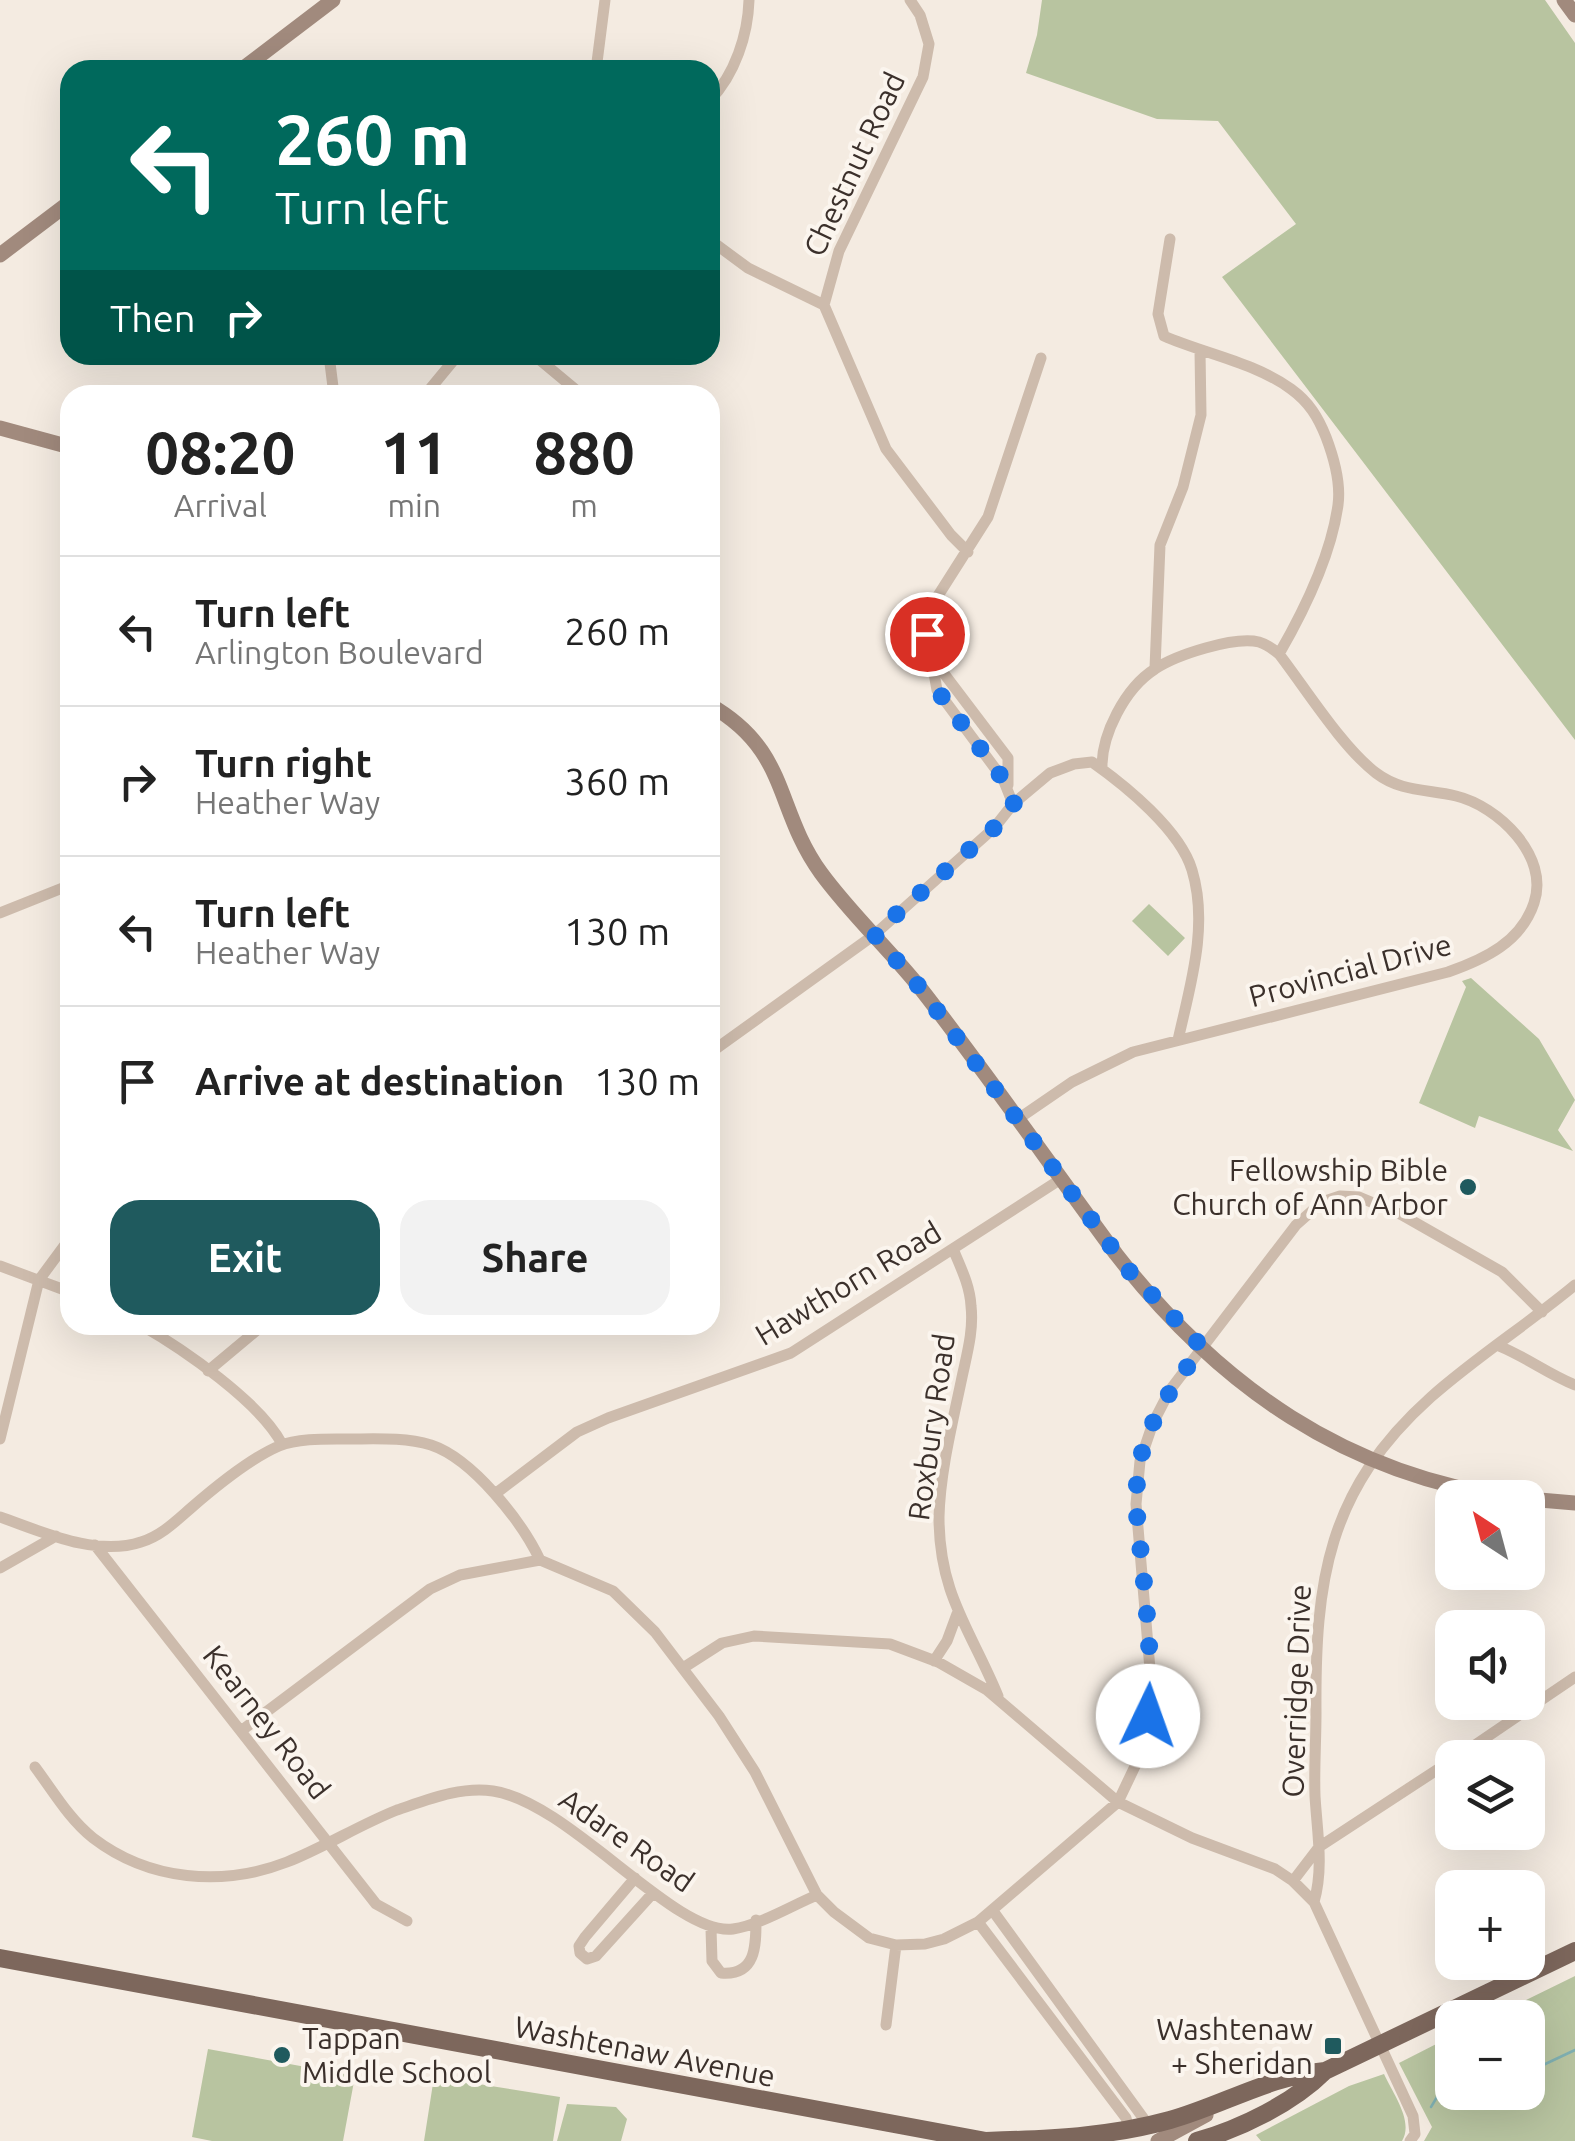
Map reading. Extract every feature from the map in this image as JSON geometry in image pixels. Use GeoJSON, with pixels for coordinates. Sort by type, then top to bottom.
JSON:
{"type":"FeatureCollection","features":[{"type":"Feature","properties":{"kind":"main road","name":"Washtenaw Avenue"},"geometry":{"type":"LineString","coordinates":[[0,1958],[986,2141],[1068,2138],[1129,2130],[1154,2133],[1277,2080],[1326,2071],[1575,1950]]}},
{"type":"Feature","properties":{"kind":"main road","name":"Washtenaw Avenue"},"geometry":{"type":"LineString","coordinates":[[1203,2140],[1306,2090],[1326,2071]]}},
{"type":"Feature","properties":{"kind":"street"},"geometry":{"type":"LineString","coordinates":[[265,60],[332,0]]}},
{"type":"Feature","properties":{"kind":"street"},"geometry":{"type":"LineString","coordinates":[[597,60],[605,0]]}},
{"type":"Feature","properties":{"kind":"street"},"geometry":{"type":"LineString","coordinates":[[720,86],[742,44],[749,0]]}},
{"type":"Feature","properties":{"kind":"street","name":"Chestnut Road"},"geometry":{"type":"LineString","coordinates":[[910,0],[920,15],[929,44],[923,77],[839,251],[824,305],[886,448],[968,552]]}},
{"type":"Feature","properties":{"kind":"street"},"geometry":{"type":"LineString","coordinates":[[1564,0],[1575,15]]}},
{"type":"Feature","properties":{"kind":"street"},"geometry":{"type":"LineString","coordinates":[[0,255],[60,210]]}},
{"type":"Feature","properties":{"kind":"street"},"geometry":{"type":"LineString","coordinates":[[1102,769],[1102,752],[1122,706],[1155,668],[1240,640],[1262,642],[1279,654],[1298,621],[1326,552],[1339,502],[1332,453],[1317,415],[1288,387],[1255,368],[1164,336],[1158,325],[1170,239]]}},
{"type":"Feature","properties":{"kind":"street"},"geometry":{"type":"LineString","coordinates":[[720,247],[748,268],[824,305]]}},
{"type":"Feature","properties":{"kind":"street"},"geometry":{"type":"LineString","coordinates":[[1155,668],[1160,545],[1183,487],[1201,416],[1200,351]]}},
{"type":"Feature","properties":{"kind":"street"},"geometry":{"type":"LineString","coordinates":[[1014,804],[1008,788],[937,690],[927,634],[928,616],[988,517],[1041,358]]}},
{"type":"Feature","properties":{"kind":"street"},"geometry":{"type":"LineString","coordinates":[[432,385],[450,365]]}},
{"type":"Feature","properties":{"kind":"street"},"geometry":{"type":"LineString","coordinates":[[546,365],[570,385]]}},
{"type":"Feature","properties":{"kind":"street"},"geometry":{"type":"LineString","coordinates":[[0,428],[60,444]]}},
{"type":"Feature","properties":{"kind":"street","name":"Provincial Drive"},"geometry":{"type":"LineString","coordinates":[[1018,1120],[1102,1064],[1178,1040],[1448,972],[1478,961],[1510,940],[1528,920],[1538,893],[1535,868],[1512,831],[1471,802],[1404,788],[1371,770],[1279,654]]}},
{"type":"Feature","properties":{"kind":"street"},"geometry":{"type":"LineString","coordinates":[[720,712],[748,732],[763,752],[778,777],[811,860],[921,989],[1145,1290],[1202,1347],[1274,1408],[1373,1462],[1435,1482]]}},
{"type":"Feature","properties":{"kind":"street"},"geometry":{"type":"LineString","coordinates":[[720,1046],[874,934],[1050,773],[1092,762],[1151,812],[1192,868],[1198,910],[1196,960],[1178,1040]]}},
{"type":"Feature","properties":{"kind":"street"},"geometry":{"type":"LineString","coordinates":[[0,913],[60,889]]}},
{"type":"Feature","properties":{"kind":"street","name":"Hawthorn Road"},"geometry":{"type":"LineString","coordinates":[[495,1494],[577,1432],[791,1353],[1061,1179]]}},
{"type":"Feature","properties":{"kind":"street"},"geometry":{"type":"LineString","coordinates":[[242,1730],[430,1589],[460,1574],[540,1560],[613,1590],[655,1632],[719,1716],[755,1772],[817,1895],[845,1922],[869,1938],[896,1944],[944,1939],[992,1911],[1118,1802],[1137,1762],[1148,1716],[1151,1681],[1136,1504],[1140,1461],[1170,1390],[1296,1225],[1322,1202],[1340,1196],[1360,1197],[1402,1214],[1502,1272],[1542,1312]]}},
{"type":"Feature","properties":{"kind":"street","name":"Roxbury Road"},"geometry":{"type":"LineString","coordinates":[[953,1248],[967,1282],[972,1320],[939,1514],[944,1572],[957,1614],[999,1699]]}},
{"type":"Feature","properties":{"kind":"street"},"geometry":{"type":"LineString","coordinates":[[0,1439],[39,1280],[60,1252]]}},
{"type":"Feature","properties":{"kind":"street"},"geometry":{"type":"LineString","coordinates":[[0,1266],[60,1288]]}},
{"type":"Feature","properties":{"kind":"street","name":"Overridge Drive"},"geometry":{"type":"LineString","coordinates":[[1314,1902],[1319,1885],[1315,1794],[1317,1614],[1326,1564],[1346,1505],[1373,1462],[1432,1396],[1575,1286]]}},
{"type":"Feature","properties":{"kind":"street"},"geometry":{"type":"LineString","coordinates":[[1555,1302],[1575,1298]]}},
{"type":"Feature","properties":{"kind":"street"},"geometry":{"type":"LineString","coordinates":[[156,1335],[208,1371],[273,1427],[282,1444]]}},
{"type":"Feature","properties":{"kind":"street"},"geometry":{"type":"LineString","coordinates":[[208,1371],[251,1335]]}},
{"type":"Feature","properties":{"kind":"street"},"geometry":{"type":"LineString","coordinates":[[1499,1346],[1530,1358],[1550,1375],[1575,1385]]}},
{"type":"Feature","properties":{"kind":"street"},"geometry":{"type":"LineString","coordinates":[[0,1517],[108,1548],[142,1542],[282,1444],[399,1439],[434,1446],[464,1466],[495,1494],[530,1540],[540,1560]]}},
{"type":"Feature","properties":{"kind":"street"},"geometry":{"type":"LineString","coordinates":[[1545,1500],[1575,1503]]}},
{"type":"Feature","properties":{"kind":"street"},"geometry":{"type":"LineString","coordinates":[[0,1568],[56,1536]]}},
{"type":"Feature","properties":{"kind":"street","name":"Kearney Road"},"geometry":{"type":"LineString","coordinates":[[95,1545],[376,1904],[407,1921]]}},
{"type":"Feature","properties":{"kind":"street"},"geometry":{"type":"LineString","coordinates":[[934,1661],[957,1614]]}},
{"type":"Feature","properties":{"kind":"street"},"geometry":{"type":"LineString","coordinates":[[682,1668],[722,1643],[754,1636],[890,1644],[934,1661],[999,1699],[1118,1802],[1192,1838],[1276,1869],[1293,1880],[1314,1902],[1413,2116],[1415,2134],[1410,2141]]}},
{"type":"Feature","properties":{"kind":"street"},"geometry":{"type":"LineString","coordinates":[[1483,1740],[1575,1676]]}},
{"type":"Feature","properties":{"kind":"street","name":"Adare Road"},"geometry":{"type":"LineString","coordinates":[[35,1768],[70,1815],[94,1838],[134,1861],[174,1874],[215,1880],[252,1875],[294,1860],[363,1823],[466,1790],[496,1791],[543,1809],[653,1893],[711,1929],[735,1929],[817,1895]]}},
{"type":"Feature","properties":{"kind":"street"},"geometry":{"type":"LineString","coordinates":[[1293,1880],[1319,1847],[1435,1771]]}},
{"type":"Feature","properties":{"kind":"street"},"geometry":{"type":"LineString","coordinates":[[636,1878],[584,1937],[580,1953],[587,1959],[596,1956],[653,1893]]}},
{"type":"Feature","properties":{"kind":"street"},"geometry":{"type":"LineString","coordinates":[[992,1911],[1154,2133]]}},
{"type":"Feature","properties":{"kind":"street"},"geometry":{"type":"LineString","coordinates":[[711,1929],[712,1961],[721,1972],[732,1974],[752,1961],[756,1951],[756,1920]]}},
{"type":"Feature","properties":{"kind":"street"},"geometry":{"type":"LineString","coordinates":[[978,1922],[1126,2118],[1129,2130]]}},
{"type":"Feature","properties":{"kind":"street"},"geometry":{"type":"LineString","coordinates":[[886,2025],[896,1944]]}},
{"type":"Feature","properties":{"kind":"street"},"geometry":{"type":"LineString","coordinates":[[1072,2048],[1086,2037]]}},
{"type":"Feature","properties":{"kind":"green space"},"geometry":{"type":"Polygon","coordinates":[[[1042,0],[1545,0],[1575,43],[1575,740],[1222,277],[1296,224],[1218,121],[1157,119],[1026,73],[1042,0]]]}},
{"type":"Feature","properties":{"kind":"green space"},"geometry":{"type":"Polygon","coordinates":[[[1149,904],[1185,938],[1168,956],[1132,921],[1149,904]]]}},
{"type":"Feature","properties":{"kind":"green space"},"geometry":{"type":"Polygon","coordinates":[[[1471,978],[1539,1039],[1575,1100],[1558,1130],[1573,1151],[1479,1116],[1475,1128],[1419,1103],[1466,987],[1462,981],[1471,978]]]}},
{"type":"Feature","properties":{"kind":"green space"},"geometry":{"type":"Polygon","coordinates":[[[1575,1976],[1575,2141],[1424,2141],[1432,2127],[1399,2063],[1435,2045],[1435,2110],[1545,2110],[1545,2000],[1526,2000],[1575,1976]]]}},
{"type":"Feature","properties":{"kind":"green space"},"geometry":{"type":"Polygon","coordinates":[[[208,2049],[355,2076],[343,2141],[212,2141],[192,2137],[208,2049]]]}},
{"type":"Feature","properties":{"kind":"green space"},"geometry":{"type":"Polygon","coordinates":[[[1384,2074],[1404,2116],[1402,2141],[1261,2141],[1256,2135],[1349,2086],[1384,2074]]]}},
{"type":"Feature","properties":{"kind":"green space"},"geometry":{"type":"Polygon","coordinates":[[[434,2077],[560,2097],[553,2141],[424,2141],[434,2077]]]}},
{"type":"Feature","properties":{"kind":"green space"},"geometry":{"type":"Polygon","coordinates":[[[567,2104],[616,2107],[627,2119],[621,2141],[557,2141],[567,2104]]]}},
{"type":"Feature","properties":{"kind":"waterway"},"geometry":{"type":"LineString","coordinates":[[1545,2064],[1575,2050]]}},
{"type":"Feature","properties":{"kind":"waterway"},"geometry":{"type":"LineString","coordinates":[[1431,2107],[1435,2100]]}},
{"type":"Feature","properties":{"kind":"place","name":"Fellowship Bible Church of Ann Arbor"},"geometry":{"type":"Point","coordinates":[1468,1187]}},
{"type":"Feature","properties":{"kind":"place","name":"Washtenaw + Sheridan"},"geometry":{"type":"Point","coordinates":[1333,2046]}},
{"type":"Feature","properties":{"kind":"place","name":"Tappan Middle School"},"geometry":{"type":"Point","coordinates":[282,2055]}},
{"type":"Feature","properties":{"kind":"route"},"geometry":{"type":"LineString","coordinates":[[927,634],[937,690],[1003,779],[1014,804],[994,828],[874,934],[921,989],[1130,1272],[1202,1347],[1170,1390],[1140,1461],[1136,1504],[1149,1636],[1148,1716]]}}]}
